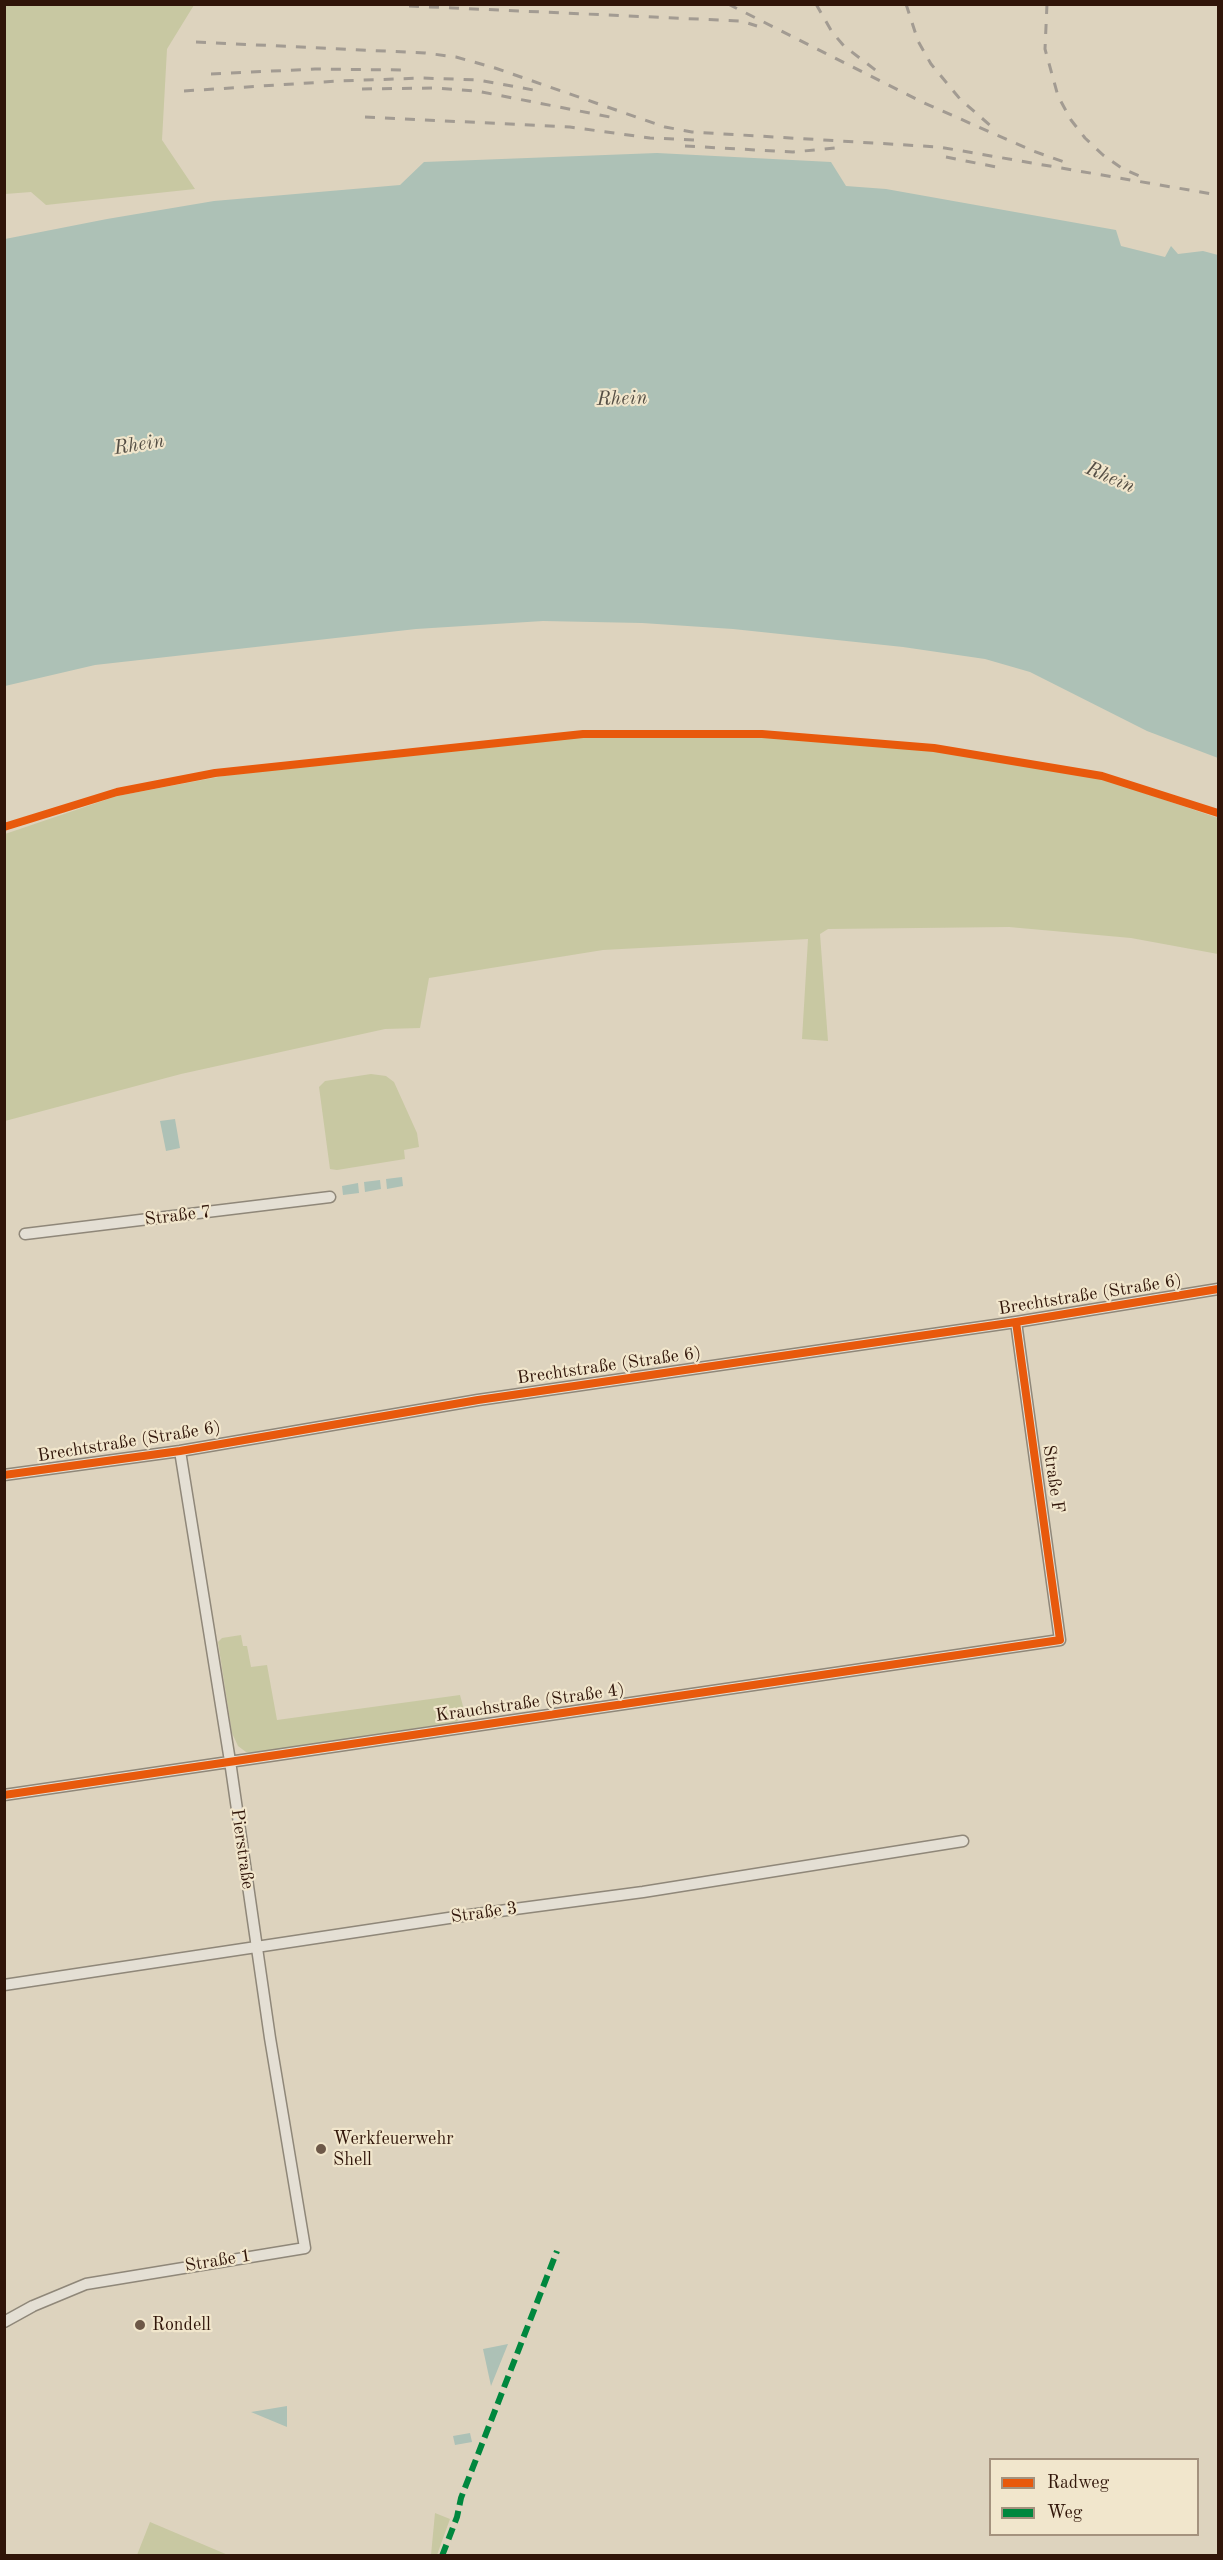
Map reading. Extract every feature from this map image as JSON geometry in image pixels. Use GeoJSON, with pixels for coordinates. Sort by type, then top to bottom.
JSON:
{"type":"FeatureCollection","features":[{"type":"Feature","properties":{"kind":"street","name":"Straße 7"},"geometry":{"type":"LineString","coordinates":[[26,1234],[330,1197]]}},
{"type":"Feature","properties":{"kind":"street","name":"Brechtstraße (Straße 6)"},"geometry":{"type":"LineString","coordinates":[[4,1476],[180,1450],[478,1400],[1016,1322],[1218,1289]]}},
{"type":"Feature","properties":{"kind":"street","name":"Straße F"},"geometry":{"type":"LineString","coordinates":[[1016,1322],[1060,1640]]}},
{"type":"Feature","properties":{"kind":"street","name":"Pierstraße"},"geometry":{"type":"LineString","coordinates":[[180,1450],[305,2248]]}},
{"type":"Feature","properties":{"kind":"street","name":"Krauchstraße (Straße 4)"},"geometry":{"type":"LineString","coordinates":[[4,1795],[1060,1640]]}},
{"type":"Feature","properties":{"kind":"street","name":"Straße 3"},"geometry":{"type":"LineString","coordinates":[[4,1985],[257,1946],[655,1890],[963,1841]]}},
{"type":"Feature","properties":{"kind":"street","name":"Straße 1"},"geometry":{"type":"LineString","coordinates":[[4,2322],[33,2306],[86,2284],[305,2248]]}},
{"type":"Feature","properties":{"kind":"green space"},"geometry":{"type":"Polygon","coordinates":[[[5,4],[194,5],[167,49],[162,140],[195,189],[46,205],[31,192],[5,194],[5,4]]]}},
{"type":"Feature","properties":{"kind":"green space"},"geometry":{"type":"Polygon","coordinates":[[[762,737],[933,751],[1103,779],[1218,818],[1218,954],[1131,938],[1009,927],[828,929],[820,934],[828,1041],[802,1039],[808,939],[603,950],[429,978],[420,1028],[385,1029],[181,1074],[5,1121],[5,834],[117,796],[229,775],[575,738],[762,737]]]}},
{"type":"Feature","properties":{"kind":"green space"},"geometry":{"type":"Polygon","coordinates":[[[371,1074],[386,1076],[394,1082],[417,1133],[419,1147],[404,1150],[405,1159],[337,1170],[330,1169],[319,1087],[325,1081],[371,1074]]]}},
{"type":"Feature","properties":{"kind":"green space"},"geometry":{"type":"Polygon","coordinates":[[[241,1635],[243,1646],[247,1646],[251,1667],[267,1665],[277,1720],[460,1695],[464,1710],[457,1722],[253,1753],[246,1752],[238,1746],[232,1733],[218,1642],[222,1638],[241,1635]]]}},
{"type":"Feature","properties":{"kind":"green space"},"geometry":{"type":"Polygon","coordinates":[[[435,2513],[450,2519],[437,2555],[431,2555],[435,2513]]]}},
{"type":"Feature","properties":{"kind":"green space"},"geometry":{"type":"Polygon","coordinates":[[[150,2522],[228,2555],[137,2555],[150,2522]]]}},
{"type":"Feature","properties":{"kind":"water","name":"Rhein"},"geometry":{"type":"Polygon","coordinates":[[[657,153],[831,162],[846,186],[886,189],[1116,230],[1121,246],[1165,257],[1171,246],[1178,254],[1203,251],[1218,255],[1218,758],[1147,731],[1030,672],[985,659],[903,647],[733,629],[642,623],[543,621],[416,629],[95,665],[5,686],[5,239],[214,201],[400,185],[424,162],[657,153]]]}},
{"type":"Feature","properties":{"kind":"water"},"geometry":{"type":"Polygon","coordinates":[[[175,1119],[180,1148],[166,1151],[160,1121],[175,1119]]]}},
{"type":"Feature","properties":{"kind":"water"},"geometry":{"type":"Polygon","coordinates":[[[402,1177],[403,1186],[387,1189],[386,1179],[402,1177]]]}},
{"type":"Feature","properties":{"kind":"water"},"geometry":{"type":"Polygon","coordinates":[[[380,1180],[381,1189],[365,1192],[364,1182],[380,1180]]]}},
{"type":"Feature","properties":{"kind":"water"},"geometry":{"type":"Polygon","coordinates":[[[358,1183],[359,1193],[343,1195],[342,1186],[358,1183]]]}},
{"type":"Feature","properties":{"kind":"water"},"geometry":{"type":"Polygon","coordinates":[[[508,2344],[491,2386],[483,2349],[508,2344]]]}},
{"type":"Feature","properties":{"kind":"water"},"geometry":{"type":"Polygon","coordinates":[[[287,2406],[287,2427],[251,2412],[287,2406]]]}},
{"type":"Feature","properties":{"kind":"water"},"geometry":{"type":"Polygon","coordinates":[[[470,2433],[472,2442],[455,2445],[453,2436],[470,2433]]]}},
{"type":"Feature","properties":{"kind":"railway"},"geometry":{"type":"LineString","coordinates":[[728,4],[922,102],[1033,151],[1070,164]]}},
{"type":"Feature","properties":{"kind":"railway"},"geometry":{"type":"LineString","coordinates":[[816,4],[832,32],[844,46],[878,72]]}},
{"type":"Feature","properties":{"kind":"railway"},"geometry":{"type":"LineString","coordinates":[[906,4],[918,41],[931,64],[960,99],[992,127]]}},
{"type":"Feature","properties":{"kind":"railway"},"geometry":{"type":"LineString","coordinates":[[1047,4],[1045,49],[1058,96],[1071,120],[1085,138],[1103,155],[1123,169],[1144,178]]}},
{"type":"Feature","properties":{"kind":"railway"},"geometry":{"type":"LineString","coordinates":[[409,6],[741,21],[757,26]]}},
{"type":"Feature","properties":{"kind":"railway"},"geometry":{"type":"LineString","coordinates":[[196,42],[425,53],[456,57],[495,68],[665,127],[692,132],[939,147],[1218,195]]}},
{"type":"Feature","properties":{"kind":"railway"},"geometry":{"type":"LineString","coordinates":[[211,74],[315,69],[404,70]]}},
{"type":"Feature","properties":{"kind":"railway"},"geometry":{"type":"LineString","coordinates":[[184,91],[423,78],[478,80],[539,91]]}},
{"type":"Feature","properties":{"kind":"railway"},"geometry":{"type":"LineString","coordinates":[[362,89],[433,88],[477,91],[615,118]]}},
{"type":"Feature","properties":{"kind":"railway"},"geometry":{"type":"LineString","coordinates":[[365,117],[570,127],[650,138],[695,140]]}},
{"type":"Feature","properties":{"kind":"railway"},"geometry":{"type":"LineString","coordinates":[[685,146],[793,152],[835,148]]}},
{"type":"Feature","properties":{"kind":"railway"},"geometry":{"type":"LineString","coordinates":[[946,157],[996,167]]}},
{"type":"Feature","properties":{"kind":"marked path"},"geometry":{"type":"LineString","coordinates":[[442,2556],[457,2517],[461,2498],[557,2251]]}},
{"type":"Feature","properties":{"kind":"cycle path"},"geometry":{"type":"LineString","coordinates":[[4,827],[117,792],[215,773],[583,734],[762,734],[934,748],[1102,776],[1218,813]]}},
{"type":"Feature","properties":{"kind":"cycle path"},"geometry":{"type":"LineString","coordinates":[[4,1475],[180,1451],[478,1400],[1016,1322],[1218,1289]]}},
{"type":"Feature","properties":{"kind":"cycle path"},"geometry":{"type":"LineString","coordinates":[[4,1795],[1060,1640],[1016,1322]]}},
{"type":"Feature","properties":{"kind":"place","name":"Werkfeuerwehr Shell"},"geometry":{"type":"Point","coordinates":[321,2149]}},
{"type":"Feature","properties":{"kind":"place","name":"Rondell"},"geometry":{"type":"Point","coordinates":[140,2325]}}]}
